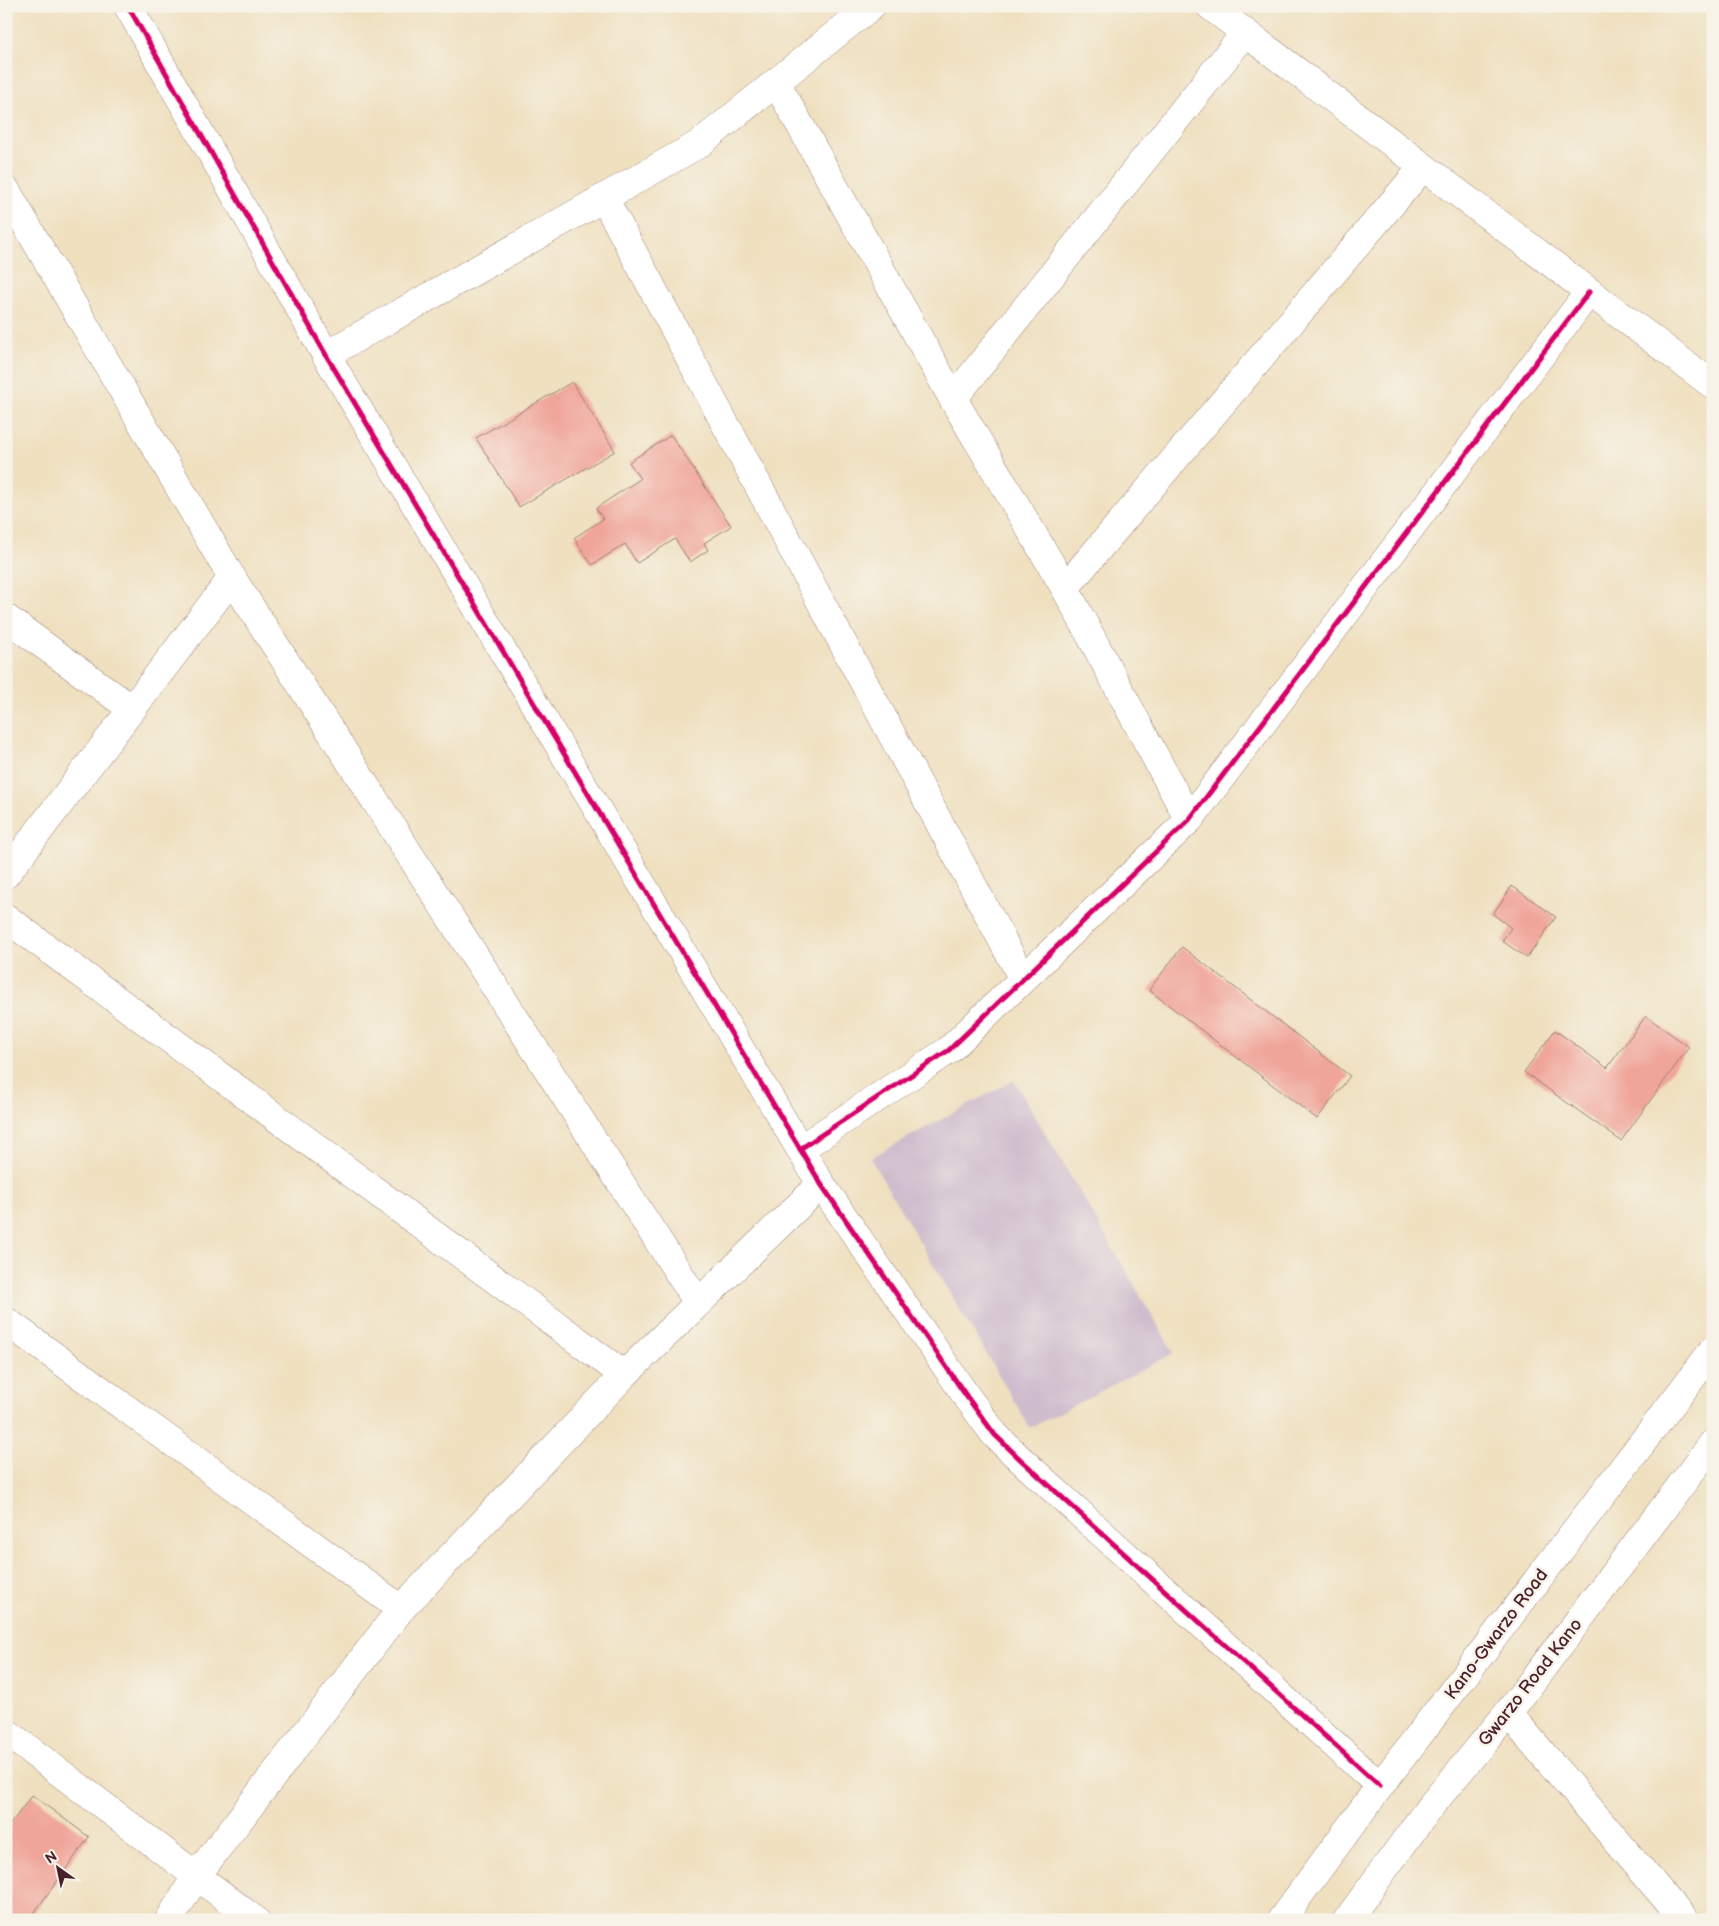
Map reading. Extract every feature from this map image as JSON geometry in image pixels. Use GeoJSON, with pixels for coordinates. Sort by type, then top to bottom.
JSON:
{"type":"FeatureCollection","features":[{"type":"Feature","properties":{"kind":"street"},"geometry":{"type":"LineString","coordinates":[[128,6],[326,355],[800,1149],[967,1397],[995,1434],[1020,1459],[1380,1786]]}},
{"type":"Feature","properties":{"kind":"street"},"geometry":{"type":"LineString","coordinates":[[326,355],[699,144],[870,6]]}},
{"type":"Feature","properties":{"kind":"street"},"geometry":{"type":"LineString","coordinates":[[1210,6],[1713,385]]}},
{"type":"Feature","properties":{"kind":"street"},"geometry":{"type":"LineString","coordinates":[[953,399],[1245,33]]}},
{"type":"Feature","properties":{"kind":"street"},"geometry":{"type":"LineString","coordinates":[[776,82],[953,399],[1065,588],[1189,820]]}},
{"type":"Feature","properties":{"kind":"street"},"geometry":{"type":"LineString","coordinates":[[1065,588],[1423,167]]}},
{"type":"Feature","properties":{"kind":"street"},"geometry":{"type":"LineString","coordinates":[[6,190],[232,578],[698,1303]]}},
{"type":"Feature","properties":{"kind":"street"},"geometry":{"type":"LineString","coordinates":[[604,198],[1023,979]]}},
{"type":"Feature","properties":{"kind":"street"},"geometry":{"type":"LineString","coordinates":[[800,1149],[949,1050],[1189,820],[1589,292]]}},
{"type":"Feature","properties":{"kind":"street"},"geometry":{"type":"LineString","coordinates":[[6,874],[232,578]]}},
{"type":"Feature","properties":{"kind":"street"},"geometry":{"type":"LineString","coordinates":[[6,618],[132,709]]}},
{"type":"Feature","properties":{"kind":"street"},"geometry":{"type":"LineString","coordinates":[[6,918],[624,1375]]}},
{"type":"Feature","properties":{"kind":"street"},"geometry":{"type":"LineString","coordinates":[[168,1920],[197,1875],[401,1609],[624,1375],[822,1184]]}},
{"type":"Feature","properties":{"kind":"street"},"geometry":{"type":"LineString","coordinates":[[6,1321],[401,1609]]}},
{"type":"Feature","properties":{"kind":"street","name":"Kano-Gwarzo Road"},"geometry":{"type":"LineString","coordinates":[[1281,1920],[1380,1786],[1713,1350]]}},
{"type":"Feature","properties":{"kind":"street","name":"Gwarzo Road Kano"},"geometry":{"type":"LineString","coordinates":[[1347,1920],[1429,1808],[1508,1712],[1713,1442]]}},
{"type":"Feature","properties":{"kind":"street"},"geometry":{"type":"LineString","coordinates":[[1508,1712],[1684,1920]]}},
{"type":"Feature","properties":{"kind":"street"},"geometry":{"type":"LineString","coordinates":[[6,1732],[255,1920]]}},
{"type":"Feature","properties":{"kind":"shaded area"},"geometry":{"type":"Polygon","coordinates":[[[1014,1080],[1174,1353],[1030,1428],[870,1158],[1014,1080]]]}},
{"type":"Feature","properties":{"kind":"building"},"geometry":{"type":"Polygon","coordinates":[[[572,382],[615,451],[519,507],[476,438],[572,382]]]}},
{"type":"Feature","properties":{"kind":"building"},"geometry":{"type":"Polygon","coordinates":[[[671,435],[731,526],[704,543],[708,550],[690,562],[675,539],[637,563],[625,544],[592,565],[574,538],[603,519],[596,508],[640,479],[629,462],[671,435]]]}},
{"type":"Feature","properties":{"kind":"building"},"geometry":{"type":"Polygon","coordinates":[[[1512,886],[1556,917],[1527,958],[1502,941],[1511,928],[1493,914],[1512,886]]]}},
{"type":"Feature","properties":{"kind":"building"},"geometry":{"type":"Polygon","coordinates":[[[1182,947],[1350,1076],[1317,1119],[1149,990],[1182,947]]]}},
{"type":"Feature","properties":{"kind":"building"},"geometry":{"type":"Polygon","coordinates":[[[1646,1016],[1689,1047],[1621,1141],[1524,1072],[1555,1030],[1607,1068],[1646,1016]]]}},
{"type":"Feature","properties":{"kind":"building"},"geometry":{"type":"Polygon","coordinates":[[[32,1795],[89,1837],[29,1920],[6,1920],[6,1830],[32,1795]]]}},
{"type":"Feature","properties":{"kind":"cycle path"},"geometry":{"type":"LineString","coordinates":[[128,6],[326,355],[821,1184],[967,1397],[995,1435],[1020,1459],[1380,1786]]}},
{"type":"Feature","properties":{"kind":"cycle path"},"geometry":{"type":"LineString","coordinates":[[800,1149],[949,1050],[1189,820],[1589,292]]}}]}
